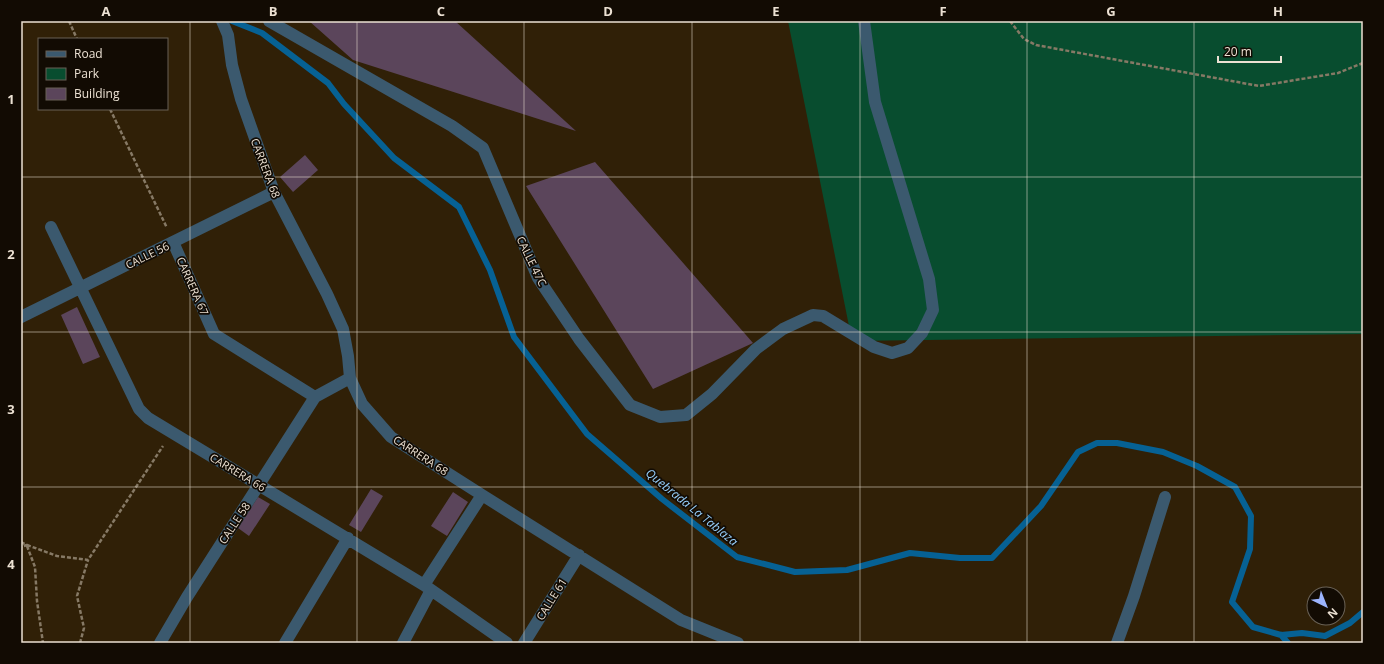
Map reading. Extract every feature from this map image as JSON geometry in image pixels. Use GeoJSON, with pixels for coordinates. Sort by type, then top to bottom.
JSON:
{"type":"FeatureCollection","features":[{"type":"Feature","properties":{"kind":"street","name":"CALLE 47C"},"geometry":{"type":"LineString","coordinates":[[269,21],[452,126],[483,148],[538,278],[579,339],[630,405],[660,417],[686,416],[712,394],[756,349],[783,329],[813,315],[823,316],[874,347],[892,353],[908,348],[922,333],[932,310],[929,279],[875,102],[864,21]]}},
{"type":"Feature","properties":{"kind":"street","name":"CARRERA 68"},"geometry":{"type":"LineString","coordinates":[[224,26],[241,99],[274,192],[327,294],[343,329],[350,378],[362,404],[392,437],[482,495],[681,620],[738,643]]}},
{"type":"Feature","properties":{"kind":"street","name":"CALLE 56"},"geometry":{"type":"LineString","coordinates":[[21,317],[274,192]]}},
{"type":"Feature","properties":{"kind":"street","name":"CARRERA 66"},"geometry":{"type":"LineString","coordinates":[[51,227],[139,409],[148,418],[348,538],[428,588],[507,643]]}},
{"type":"Feature","properties":{"kind":"street","name":"CARRERA 67"},"geometry":{"type":"LineString","coordinates":[[174,242],[214,334],[315,397]]}},
{"type":"Feature","properties":{"kind":"street","name":"CALLE 58"},"geometry":{"type":"LineString","coordinates":[[160,643],[187,597],[315,397],[350,378]]}},
{"type":"Feature","properties":{"kind":"street"},"geometry":{"type":"LineString","coordinates":[[402,643],[428,588],[482,495]]}},
{"type":"Feature","properties":{"kind":"street"},"geometry":{"type":"LineString","coordinates":[[1117,643],[1166,498]]}},
{"type":"Feature","properties":{"kind":"street"},"geometry":{"type":"LineString","coordinates":[[284,643],[348,538]]}},
{"type":"Feature","properties":{"kind":"street","name":"CALLE 61"},"geometry":{"type":"LineString","coordinates":[[524,643],[579,555]]}},
{"type":"Feature","properties":{"kind":"path"},"geometry":{"type":"LineString","coordinates":[[69,21],[77,38]]}},
{"type":"Feature","properties":{"kind":"path"},"geometry":{"type":"LineString","coordinates":[[1010,21],[1024,39],[1036,46],[1259,86],[1338,73],[1363,63]]}},
{"type":"Feature","properties":{"kind":"path"},"geometry":{"type":"LineString","coordinates":[[110,110],[174,242]]}},
{"type":"Feature","properties":{"kind":"path"},"geometry":{"type":"LineString","coordinates":[[80,643],[84,628],[77,596],[88,560],[172,432]]}},
{"type":"Feature","properties":{"kind":"path"},"geometry":{"type":"LineString","coordinates":[[21,542],[27,546],[57,556],[88,560]]}},
{"type":"Feature","properties":{"kind":"path"},"geometry":{"type":"LineString","coordinates":[[21,547],[27,546]]}},
{"type":"Feature","properties":{"kind":"path"},"geometry":{"type":"LineString","coordinates":[[27,546],[35,567],[37,602],[43,643]]}},
{"type":"Feature","properties":{"kind":"green space"},"geometry":{"type":"Polygon","coordinates":[[[788,21],[1363,21],[1363,334],[852,341],[788,21]]]}},
{"type":"Feature","properties":{"kind":"building"},"geometry":{"type":"Polygon","coordinates":[[[309,21],[455,21],[576,131],[353,60],[309,21]]]}},
{"type":"Feature","properties":{"kind":"building"},"geometry":{"type":"Polygon","coordinates":[[[305,155],[318,170],[293,192],[280,177],[305,155]]]}},
{"type":"Feature","properties":{"kind":"building"},"geometry":{"type":"Polygon","coordinates":[[[595,162],[753,343],[653,389],[526,186],[595,162]]]}},
{"type":"Feature","properties":{"kind":"building"},"geometry":{"type":"Polygon","coordinates":[[[77,307],[100,357],[83,364],[61,315],[77,307]]]}},
{"type":"Feature","properties":{"kind":"building"},"geometry":{"type":"Polygon","coordinates":[[[371,489],[383,496],[361,532],[349,525],[371,489]]]}},
{"type":"Feature","properties":{"kind":"building"},"geometry":{"type":"Polygon","coordinates":[[[453,492],[468,502],[447,536],[431,526],[453,492]]]}},
{"type":"Feature","properties":{"kind":"building"},"geometry":{"type":"Polygon","coordinates":[[[258,497],[270,504],[249,536],[238,528],[258,497]]]}},
{"type":"Feature","properties":{"kind":"waterway","name":"Quebrada La Tablaza"},"geometry":{"type":"LineString","coordinates":[[232,21],[262,33],[328,83],[344,104],[394,158],[459,207],[490,270],[514,337],[587,434],[662,499],[737,557],[795,572],[847,570],[910,553],[960,558],[992,558],[1041,506],[1078,452],[1097,443],[1117,443],[1163,452],[1197,466],[1235,487],[1251,516],[1250,549],[1232,602],[1253,627],[1281,635],[1302,633],[1325,636],[1350,623],[1363,612]]}},
{"type":"Feature","properties":{"kind":"waterway"},"geometry":{"type":"LineString","coordinates":[[1281,635],[1288,643]]}}]}
